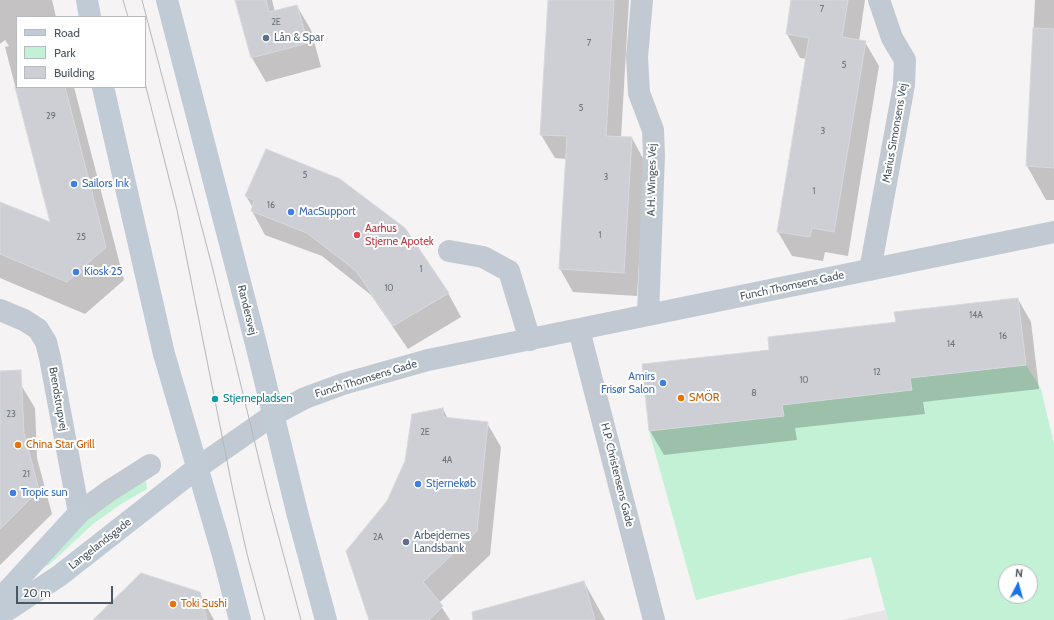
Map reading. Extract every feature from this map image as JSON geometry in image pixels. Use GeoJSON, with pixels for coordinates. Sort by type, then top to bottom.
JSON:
{"type":"FeatureCollection","features":[{"type":"Feature","properties":{"kind":"street"},"geometry":{"type":"LineString","coordinates":[[87,0],[90,16]]}},
{"type":"Feature","properties":{"kind":"street","name":"Randersvej"},"geometry":{"type":"LineString","coordinates":[[167,0],[298,516],[326,620]]}},
{"type":"Feature","properties":{"kind":"street","name":"A.H. Winges Vej"},"geometry":{"type":"LineString","coordinates":[[642,0],[637,56],[639,92],[653,130],[654,155],[648,315]]}},
{"type":"Feature","properties":{"kind":"street","name":"Marius Simonsens Vej"},"geometry":{"type":"LineString","coordinates":[[870,270],[904,85],[905,66],[905,60],[892,38],[880,0]]}},
{"type":"Feature","properties":{"kind":"street"},"geometry":{"type":"LineString","coordinates":[[104,88],[164,354],[223,554],[240,620]]}},
{"type":"Feature","properties":{"kind":"street","name":"Funch Thomsens Gade"},"geometry":{"type":"LineString","coordinates":[[197,468],[273,415],[305,398],[343,384],[428,360],[1054,232]]}},
{"type":"Feature","properties":{"kind":"street"},"geometry":{"type":"LineString","coordinates":[[449,251],[483,257],[509,271],[530,340]]}},
{"type":"Feature","properties":{"kind":"street","name":"Brendstrupvej"},"geometry":{"type":"LineString","coordinates":[[0,310],[24,320],[38,329],[46,342],[78,513]]}},
{"type":"Feature","properties":{"kind":"street","name":"H.P. Christensens Gade"},"geometry":{"type":"LineString","coordinates":[[579,330],[654,620]]}},
{"type":"Feature","properties":{"kind":"street"},"geometry":{"type":"LineString","coordinates":[[0,598],[78,513],[109,490],[150,465]]}},
{"type":"Feature","properties":{"kind":"street","name":"Langelandsgade"},"geometry":{"type":"LineString","coordinates":[[0,615],[59,576],[197,468]]}},
{"type":"Feature","properties":{"kind":"shaded area"},"geometry":{"type":"Polygon","coordinates":[[[885,610],[888,620],[842,620],[885,610]]]}},
{"type":"Feature","properties":{"kind":"green space"},"geometry":{"type":"Polygon","coordinates":[[[1026,365],[1041,389],[1054,444],[1054,620],[888,620],[871,557],[696,600],[649,431],[784,416],[782,405],[910,378],[1026,365]]]}},
{"type":"Feature","properties":{"kind":"green space"},"geometry":{"type":"Polygon","coordinates":[[[143,481],[146,481],[147,489],[121,504],[93,524],[49,565],[44,565],[78,528],[105,506],[143,481]]]}},
{"type":"Feature","properties":{"kind":"building"},"geometry":{"type":"Polygon","coordinates":[[[235,0],[266,0],[269,12],[297,5],[308,43],[251,58],[235,0]]]}},
{"type":"Feature","properties":{"kind":"building"},"geometry":{"type":"Polygon","coordinates":[[[548,0],[614,0],[606,136],[632,137],[624,273],[559,269],[567,136],[540,135],[548,0]]]}},
{"type":"Feature","properties":{"kind":"building"},"geometry":{"type":"Polygon","coordinates":[[[791,0],[848,0],[842,37],[866,41],[834,232],[812,228],[810,237],[777,232],[809,38],[786,34],[791,0]]]}},
{"type":"Feature","properties":{"kind":"building"},"geometry":{"type":"Polygon","coordinates":[[[1033,28],[1054,29],[1054,168],[1026,166],[1033,28]]]}},
{"type":"Feature","properties":{"kind":"building"},"geometry":{"type":"Polygon","coordinates":[[[15,87],[65,88],[106,247],[67,282],[0,254],[0,202],[50,222],[15,87]]]}},
{"type":"Feature","properties":{"kind":"building"},"geometry":{"type":"Polygon","coordinates":[[[266,149],[340,179],[405,228],[449,293],[393,326],[356,271],[307,233],[251,211],[254,200],[245,196],[266,149]]]}},
{"type":"Feature","properties":{"kind":"building"},"geometry":{"type":"Polygon","coordinates":[[[1018,298],[1026,365],[910,378],[912,390],[782,405],[784,416],[649,431],[642,364],[769,350],[768,337],[896,322],[894,312],[1018,298]]]}},
{"type":"Feature","properties":{"kind":"building"},"geometry":{"type":"Polygon","coordinates":[[[21,370],[24,433],[39,490],[0,529],[0,371],[21,370]]]}},
{"type":"Feature","properties":{"kind":"building"},"geometry":{"type":"Polygon","coordinates":[[[443,408],[443,417],[488,422],[477,531],[423,582],[443,606],[429,620],[369,620],[346,551],[387,501],[405,461],[412,414],[443,408]]]}},
{"type":"Feature","properties":{"kind":"building"},"geometry":{"type":"Polygon","coordinates":[[[141,573],[200,592],[207,620],[93,620],[141,573]]]}},
{"type":"Feature","properties":{"kind":"building"},"geometry":{"type":"Polygon","coordinates":[[[584,581],[595,620],[473,620],[472,612],[584,581]]]}},
{"type":"Feature","properties":{"kind":"tram line"},"geometry":{"type":"LineString","coordinates":[[123,0],[128,16]]}},
{"type":"Feature","properties":{"kind":"tram line"},"geometry":{"type":"LineString","coordinates":[[142,0],[212,266],[268,497],[301,620]]}},
{"type":"Feature","properties":{"kind":"tram line"},"geometry":{"type":"LineString","coordinates":[[146,87],[177,210],[233,491],[247,554],[265,620]]}},
{"type":"Feature","properties":{"kind":"place","name":"Lån & Spar"},"geometry":{"type":"Point","coordinates":[266,38]}},
{"type":"Feature","properties":{"kind":"place","name":"Sailors Ink"},"geometry":{"type":"Point","coordinates":[74,184]}},
{"type":"Feature","properties":{"kind":"place","name":"MacSupport"},"geometry":{"type":"Point","coordinates":[291,212]}},
{"type":"Feature","properties":{"kind":"place","name":"Aarhus Stjerne Apotek"},"geometry":{"type":"Point","coordinates":[357,235]}},
{"type":"Feature","properties":{"kind":"place","name":"Kiosk 25"},"geometry":{"type":"Point","coordinates":[76,272]}},
{"type":"Feature","properties":{"kind":"place","name":"Amirs Frisør Salon"},"geometry":{"type":"Point","coordinates":[663,383]}},
{"type":"Feature","properties":{"kind":"place","name":"SMÖR"},"geometry":{"type":"Point","coordinates":[681,398]}},
{"type":"Feature","properties":{"kind":"place","name":"Stjernepladsen"},"geometry":{"type":"Point","coordinates":[215,399]}},
{"type":"Feature","properties":{"kind":"place","name":"China Star Grill"},"geometry":{"type":"Point","coordinates":[18,445]}},
{"type":"Feature","properties":{"kind":"place","name":"Stjernekøb"},"geometry":{"type":"Point","coordinates":[418,484]}},
{"type":"Feature","properties":{"kind":"place","name":"Tropic sun"},"geometry":{"type":"Point","coordinates":[13,493]}},
{"type":"Feature","properties":{"kind":"place","name":"Arbejdernes Landsbank"},"geometry":{"type":"Point","coordinates":[406,542]}},
{"type":"Feature","properties":{"kind":"place","name":"Toki Sushi"},"geometry":{"type":"Point","coordinates":[173,604]}}]}
